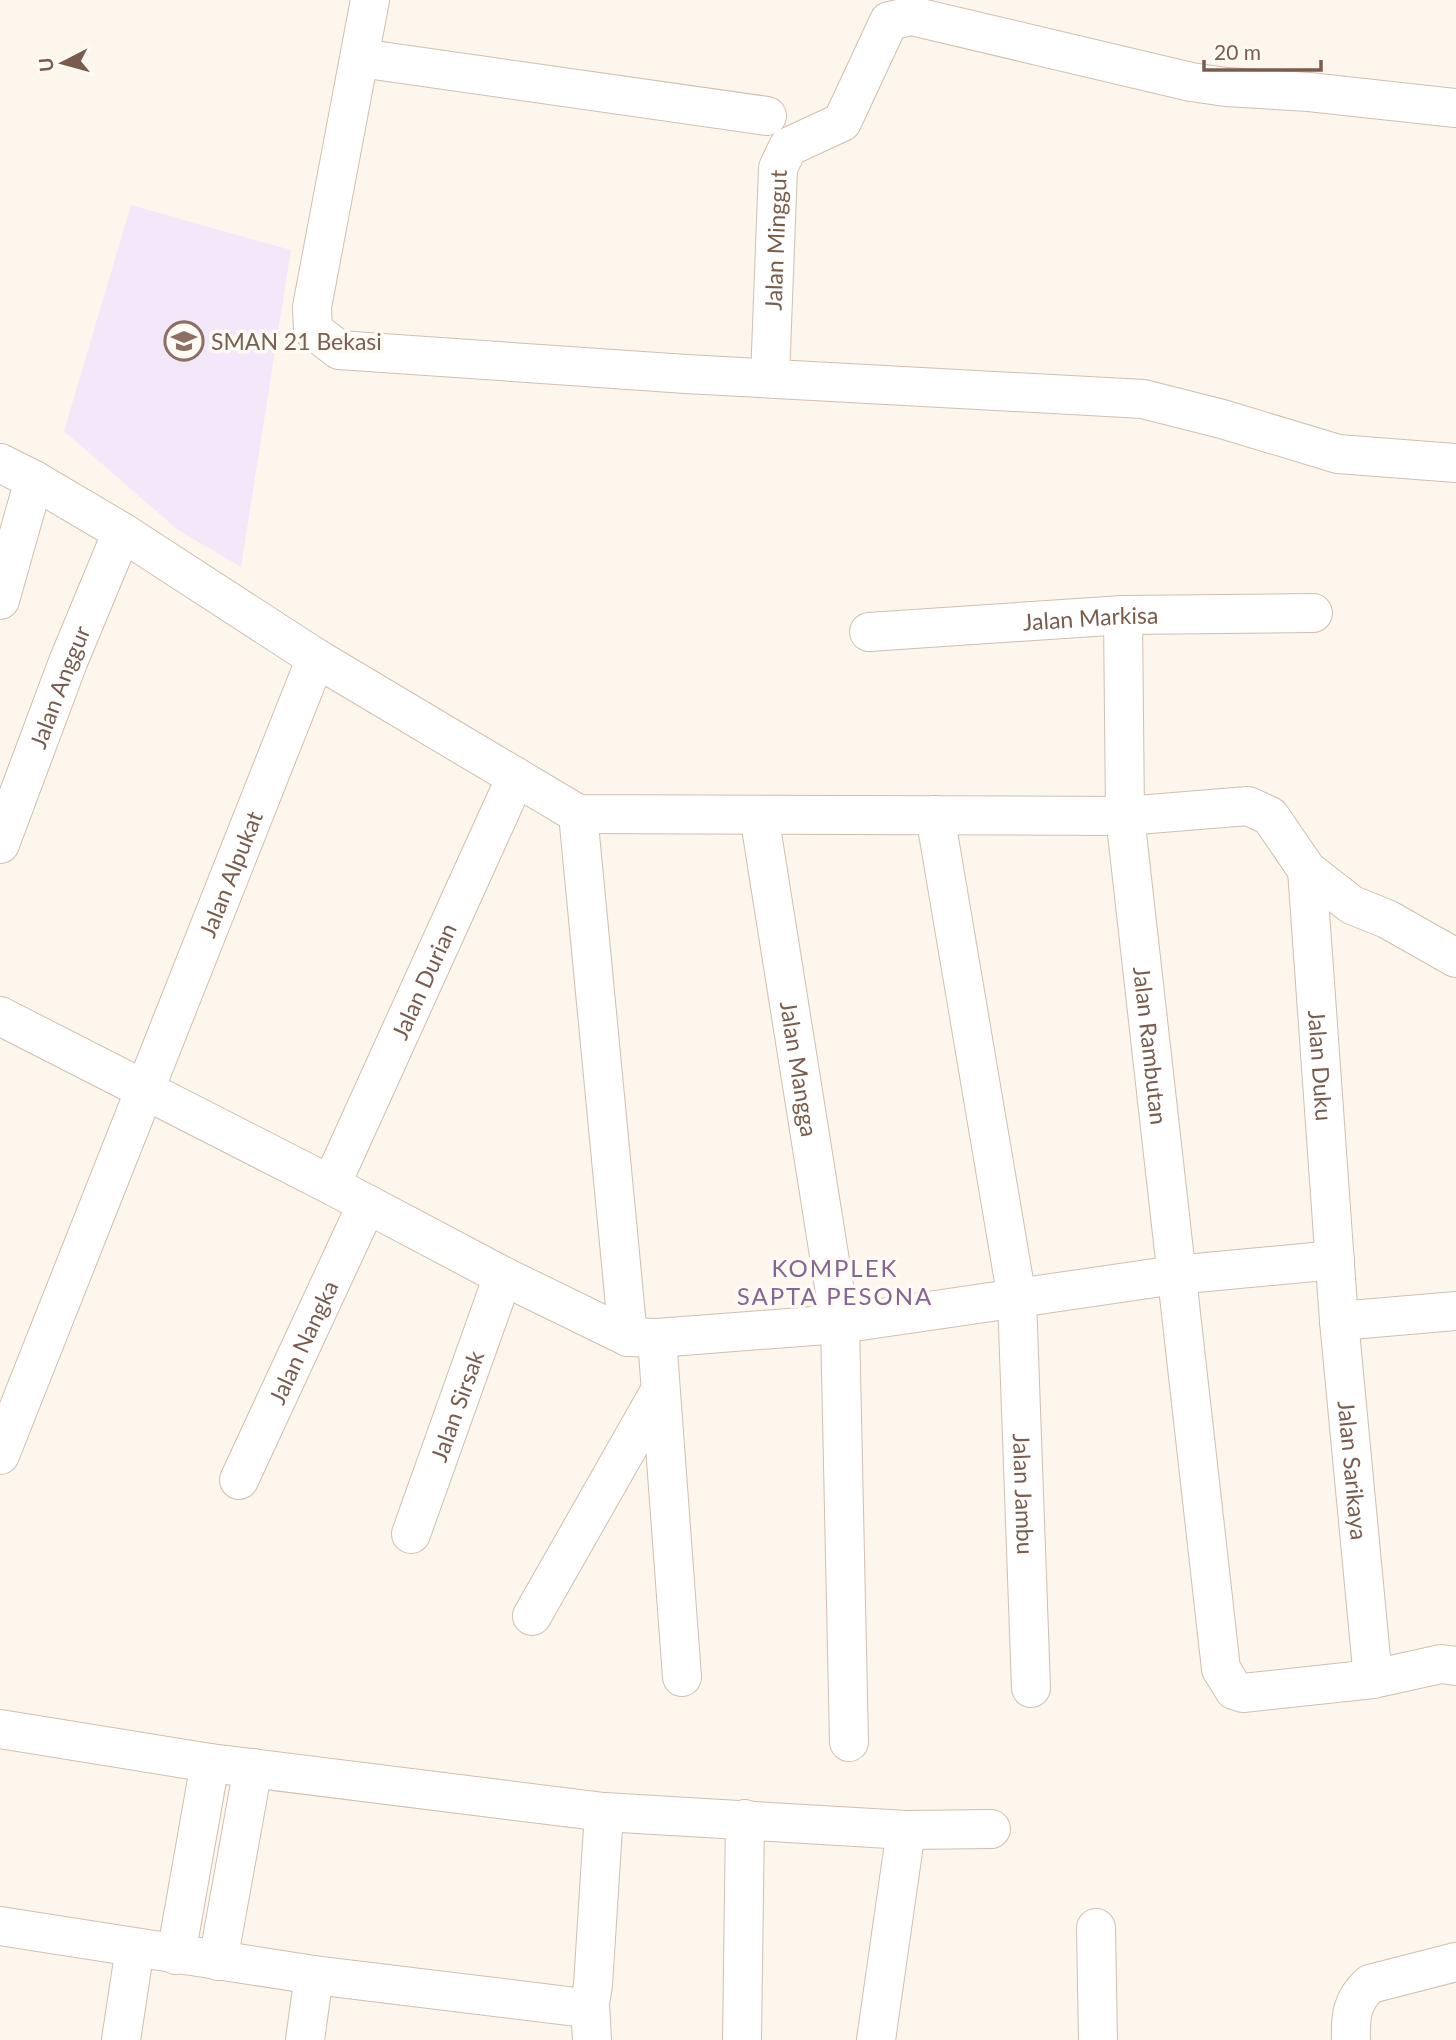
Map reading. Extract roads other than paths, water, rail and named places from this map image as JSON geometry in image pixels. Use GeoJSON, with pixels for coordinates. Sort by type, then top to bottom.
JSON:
{"type":"FeatureCollection","features":[{"type":"Feature","properties":{"kind":"street"},"geometry":{"type":"LineString","coordinates":[[370,0],[312,307],[313,330],[339,350],[672,373],[1143,399],[1222,419],[1338,454],[1456,463]]}},
{"type":"Feature","properties":{"kind":"street"},"geometry":{"type":"LineString","coordinates":[[915,8],[1191,82],[1456,108]]}},
{"type":"Feature","properties":{"kind":"street","name":"Jalan Minggut"},"geometry":{"type":"LineString","coordinates":[[770,378],[778,168],[788,147],[842,122],[889,22],[915,8]]}},
{"type":"Feature","properties":{"kind":"street"},"geometry":{"type":"LineString","coordinates":[[359,58],[767,116]]}},
{"type":"Feature","properties":{"kind":"street"},"geometry":{"type":"LineString","coordinates":[[0,463],[122,532],[316,658],[578,814],[1125,816],[1248,806],[1270,816],[1307,870],[1352,905],[1387,919],[1456,958]]}},
{"type":"Feature","properties":{"kind":"street"},"geometry":{"type":"LineString","coordinates":[[0,600],[34,480]]}},
{"type":"Feature","properties":{"kind":"street","name":"Jalan Anggur"},"geometry":{"type":"LineString","coordinates":[[0,844],[68,662],[122,532]]}},
{"type":"Feature","properties":{"kind":"street","name":"Jalan Markisa"},"geometry":{"type":"LineString","coordinates":[[869,632],[1123,615],[1313,613]]}},
{"type":"Feature","properties":{"kind":"street","name":"Jalan Rambutan"},"geometry":{"type":"LineString","coordinates":[[1123,615],[1125,816],[1221,1669],[1227,1682],[1243,1693],[1373,1679],[1441,1664],[1456,1666]]}},
{"type":"Feature","properties":{"kind":"street","name":"Jalan Alpukat"},"geometry":{"type":"LineString","coordinates":[[0,1455],[316,658]]}},
{"type":"Feature","properties":{"kind":"street","name":"Jalan Durian"},"geometry":{"type":"LineString","coordinates":[[331,1185],[516,777]]}},
{"type":"Feature","properties":{"kind":"street"},"geometry":{"type":"LineString","coordinates":[[578,814],[643,1338],[660,1391],[682,1677]]}},
{"type":"Feature","properties":{"kind":"street","name":"Jalan Mangga"},"geometry":{"type":"LineString","coordinates":[[759,815],[840,1324],[849,1742]]}},
{"type":"Feature","properties":{"kind":"street","name":"Jalan Jambu"},"geometry":{"type":"LineString","coordinates":[[935,815],[1017,1299],[1031,1688]]}},
{"type":"Feature","properties":{"kind":"street","name":"Jalan Duku"},"geometry":{"type":"LineString","coordinates":[[1307,870],[1335,1261]]}},
{"type":"Feature","properties":{"kind":"street"},"geometry":{"type":"LineString","coordinates":[[0,1016],[503,1276],[643,1338],[840,1324],[1175,1275],[1335,1261]]}},
{"type":"Feature","properties":{"kind":"street","name":"Jalan Nangka"},"geometry":{"type":"LineString","coordinates":[[239,1480],[367,1204]]}},
{"type":"Feature","properties":{"kind":"street","name":"Jalan Sarikaya"},"geometry":{"type":"LineString","coordinates":[[1335,1261],[1373,1679]]}},
{"type":"Feature","properties":{"kind":"street","name":"Jalan Sirsak"},"geometry":{"type":"LineString","coordinates":[[411,1534],[503,1276]]}},
{"type":"Feature","properties":{"kind":"street"},"geometry":{"type":"LineString","coordinates":[[1339,1321],[1456,1311]]}},
{"type":"Feature","properties":{"kind":"street"},"geometry":{"type":"LineString","coordinates":[[532,1616],[660,1391]]}},
{"type":"Feature","properties":{"kind":"street"},"geometry":{"type":"LineString","coordinates":[[0,1729],[210,1763],[604,1812],[906,1830],[990,1829]]}},
{"type":"Feature","properties":{"kind":"street"},"geometry":{"type":"LineString","coordinates":[[176,1955],[210,1763]]}},
{"type":"Feature","properties":{"kind":"street"},"geometry":{"type":"LineString","coordinates":[[218,1961],[253,1768]]}},
{"type":"Feature","properties":{"kind":"street"},"geometry":{"type":"LineString","coordinates":[[591,2022],[604,1812]]}},
{"type":"Feature","properties":{"kind":"street"},"geometry":{"type":"LineString","coordinates":[[742,2040],[745,1819]]}},
{"type":"Feature","properties":{"kind":"street"},"geometry":{"type":"LineString","coordinates":[[876,2040],[906,1830]]}},
{"type":"Feature","properties":{"kind":"street"},"geometry":{"type":"LineString","coordinates":[[0,1926],[314,1975],[576,2007],[591,2022]]}},
{"type":"Feature","properties":{"kind":"street"},"geometry":{"type":"LineString","coordinates":[[1096,1928],[1098,2040]]}},
{"type":"Feature","properties":{"kind":"street"},"geometry":{"type":"LineString","coordinates":[[121,2040],[135,1948]]}},
{"type":"Feature","properties":{"kind":"street"},"geometry":{"type":"LineString","coordinates":[[1351,2040],[1350,2021],[1354,2004],[1359,1993],[1370,1984],[1456,1962]]}},
{"type":"Feature","properties":{"kind":"street"},"geometry":{"type":"LineString","coordinates":[[305,2040],[314,1975]]}},
{"type":"Feature","properties":{"kind":"place","name":"SMAN 21 Bekasi"},"geometry":{"type":"Point","coordinates":[184,341]}},
{"type":"Feature","properties":{"kind":"district","name":"KOMPLEK SAPTA PESONA"},"geometry":{"type":"Point","coordinates":[835,1281]}}]}
